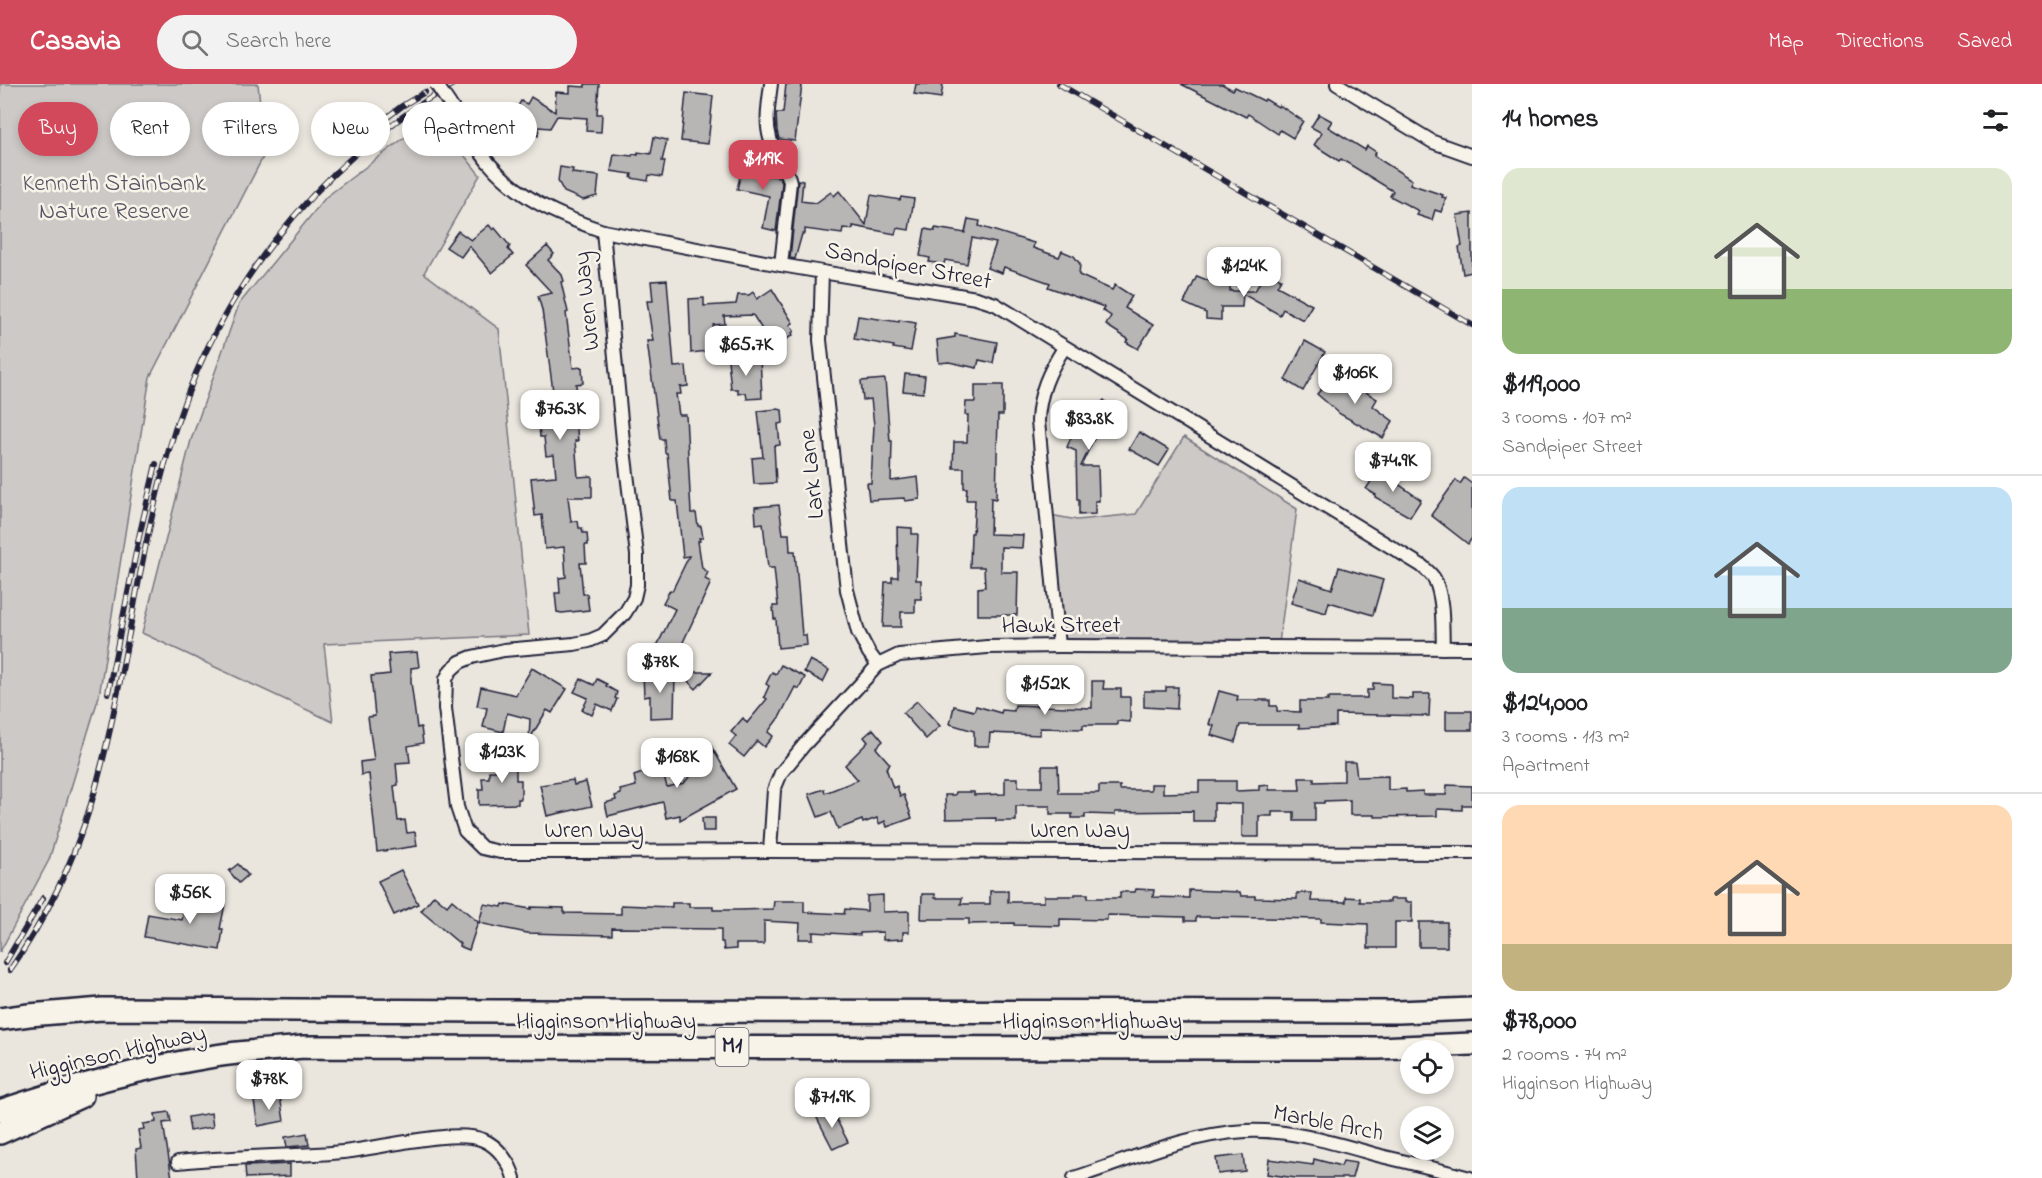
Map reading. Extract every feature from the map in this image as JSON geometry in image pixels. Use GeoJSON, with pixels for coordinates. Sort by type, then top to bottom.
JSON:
{"type":"FeatureCollection","features":[{"type":"Feature","properties":{"kind":"highway","name":"Higginson Highway"},"geometry":{"type":"LineString","coordinates":[[0,1019],[102,1009],[1374,1012],[1472,1009]]}},
{"type":"Feature","properties":{"kind":"highway","name":"Higginson Highway"},"geometry":{"type":"LineString","coordinates":[[0,1111],[51,1094],[138,1071],[217,1056],[303,1047],[1378,1048],[1472,1044]]}},
{"type":"Feature","properties":{"kind":"highway"},"geometry":{"type":"LineString","coordinates":[[0,1133],[138,1071]]}},
{"type":"Feature","properties":{"kind":"street","name":"Sandpiper Street"},"geometry":{"type":"LineString","coordinates":[[436,84],[488,161],[520,192],[553,212],[603,231],[991,302],[1422,566],[1437,585],[1441,606],[1443,648]]}},
{"type":"Feature","properties":{"kind":"street"},"geometry":{"type":"LineString","coordinates":[[771,84],[768,121],[770,138],[789,175],[790,182],[781,265]]}},
{"type":"Feature","properties":{"kind":"street"},"geometry":{"type":"LineString","coordinates":[[1337,84],[1433,142],[1472,156]]}},
{"type":"Feature","properties":{"kind":"street","name":"Wren Way"},"geometry":{"type":"LineString","coordinates":[[603,231],[623,441],[637,555],[636,591],[625,613],[613,627],[596,638],[574,644],[504,650],[472,657],[460,662],[450,670],[446,680],[445,708],[457,807],[460,822],[473,841],[482,848],[500,852],[1472,853]]}},
{"type":"Feature","properties":{"kind":"street","name":"Lark Lane"},"geometry":{"type":"LineString","coordinates":[[822,272],[820,340],[847,591],[858,632],[878,665]]}},
{"type":"Feature","properties":{"kind":"street"},"geometry":{"type":"LineString","coordinates":[[1059,645],[1038,407],[1052,368],[1064,348]]}},
{"type":"Feature","properties":{"kind":"street","name":"Hawk Street"},"geometry":{"type":"LineString","coordinates":[[770,851],[774,790],[780,773],[878,665],[907,653],[1059,645],[1472,648]]}},
{"type":"Feature","properties":{"kind":"street","name":"Marble Arch"},"geometry":{"type":"LineString","coordinates":[[1074,1178],[1172,1144],[1253,1131],[1289,1134],[1470,1178]]}},
{"type":"Feature","properties":{"kind":"street"},"geometry":{"type":"LineString","coordinates":[[178,1162],[344,1152],[452,1136],[478,1138],[490,1144],[507,1161],[514,1178]]}},
{"type":"Feature","properties":{"kind":"green space","name":"Kenneth Stainbank Nature Reserve"},"geometry":{"type":"Polygon","coordinates":[[[0,84],[258,84],[260,102],[202,102],[202,156],[263,156],[150,377],[99,696],[49,860],[0,952],[0,84]]]}},
{"type":"Feature","properties":{"kind":"green space"},"geometry":{"type":"Polygon","coordinates":[[[402,139],[402,156],[465,156],[480,175],[424,273],[499,329],[529,635],[324,644],[333,722],[142,633],[191,440],[239,304],[326,197],[380,156],[390,156],[390,149],[402,139]]]}},
{"type":"Feature","properties":{"kind":"green space"},"geometry":{"type":"Polygon","coordinates":[[[1184,437],[1297,509],[1279,643],[1061,642],[1050,515],[1077,520],[1136,514],[1184,437]]]}},
{"type":"Feature","properties":{"kind":"building"},"geometry":{"type":"Polygon","coordinates":[[[585,84],[599,84],[597,114],[602,114],[601,132],[586,131],[587,118],[557,116],[550,128],[539,127],[537,135],[537,102],[528,102],[531,97],[555,112],[556,92],[570,93],[570,86],[585,87],[585,84]]]}},
{"type":"Feature","properties":{"kind":"building"},"geometry":{"type":"Polygon","coordinates":[[[786,84],[802,84],[795,141],[779,139],[777,131],[776,113],[783,113],[786,84]]]}},
{"type":"Feature","properties":{"kind":"building"},"geometry":{"type":"Polygon","coordinates":[[[916,84],[943,84],[941,98],[914,94],[916,84]]]}},
{"type":"Feature","properties":{"kind":"building"},"geometry":{"type":"Polygon","coordinates":[[[1181,84],[1222,84],[1233,90],[1235,87],[1278,107],[1279,105],[1303,121],[1293,138],[1280,130],[1278,134],[1248,114],[1246,117],[1181,84]]]}},
{"type":"Feature","properties":{"kind":"building"},"geometry":{"type":"Polygon","coordinates":[[[686,93],[713,96],[708,144],[681,141],[686,93]]]}},
{"type":"Feature","properties":{"kind":"building"},"geometry":{"type":"Polygon","coordinates":[[[1319,114],[1332,121],[1328,127],[1365,150],[1367,146],[1376,152],[1374,156],[1412,180],[1410,184],[1443,195],[1442,197],[1446,198],[1441,212],[1435,210],[1432,220],[1417,215],[1419,211],[1390,196],[1393,191],[1314,145],[1322,133],[1311,127],[1319,114]]]}},
{"type":"Feature","properties":{"kind":"building"},"geometry":{"type":"Polygon","coordinates":[[[654,137],[667,140],[662,161],[665,161],[662,177],[649,175],[648,181],[631,178],[632,174],[611,171],[614,154],[632,156],[633,154],[638,155],[638,152],[651,154],[654,137]]]}},
{"type":"Feature","properties":{"kind":"building"},"geometry":{"type":"Polygon","coordinates":[[[743,165],[764,168],[763,175],[780,177],[782,183],[776,231],[763,228],[769,196],[737,189],[743,165]]]}},
{"type":"Feature","properties":{"kind":"building"},"geometry":{"type":"Polygon","coordinates":[[[560,167],[573,169],[572,173],[599,176],[597,196],[583,200],[564,192],[558,181],[560,167]]]}},
{"type":"Feature","properties":{"kind":"building"},"geometry":{"type":"Polygon","coordinates":[[[798,180],[803,181],[801,201],[816,203],[831,192],[834,196],[839,191],[866,225],[871,195],[900,200],[901,197],[914,199],[909,230],[897,228],[895,234],[853,226],[853,229],[843,228],[842,234],[805,229],[795,259],[790,258],[798,180]]]}},
{"type":"Feature","properties":{"kind":"building"},"geometry":{"type":"Polygon","coordinates":[[[1472,213],[1472,272],[1463,274],[1459,247],[1462,246],[1457,215],[1472,213]]]}},
{"type":"Feature","properties":{"kind":"building"},"geometry":{"type":"Polygon","coordinates":[[[968,219],[980,221],[979,226],[1034,243],[1033,248],[1059,257],[1062,251],[1074,256],[1080,264],[1079,275],[1112,290],[1115,285],[1132,296],[1125,308],[1153,325],[1138,349],[1126,342],[1128,339],[1106,325],[1111,316],[1102,310],[1104,307],[1048,287],[1050,283],[1004,267],[1002,273],[987,268],[996,243],[972,238],[967,264],[945,260],[944,264],[929,262],[930,258],[920,256],[925,229],[935,231],[935,228],[965,233],[968,219]]]}},
{"type":"Feature","properties":{"kind":"building"},"geometry":{"type":"Polygon","coordinates":[[[489,225],[493,230],[495,228],[510,246],[508,249],[513,255],[492,273],[469,246],[461,257],[446,247],[458,231],[471,240],[489,225]]]}},
{"type":"Feature","properties":{"kind":"building"},"geometry":{"type":"Polygon","coordinates":[[[547,246],[554,254],[548,260],[562,275],[564,281],[561,282],[568,312],[566,313],[573,368],[582,367],[583,383],[576,384],[577,398],[574,398],[578,441],[575,441],[578,477],[592,476],[592,497],[568,497],[571,522],[578,521],[579,528],[582,528],[583,533],[587,533],[586,563],[580,563],[583,594],[587,594],[589,610],[562,613],[557,612],[555,593],[560,593],[559,578],[566,577],[564,547],[545,549],[542,515],[535,516],[531,478],[556,476],[554,455],[546,456],[544,437],[540,437],[536,392],[553,391],[538,296],[552,293],[526,265],[547,246]]]}},
{"type":"Feature","properties":{"kind":"building"},"geometry":{"type":"Polygon","coordinates":[[[1266,271],[1281,279],[1277,286],[1312,305],[1303,320],[1283,309],[1280,315],[1243,294],[1242,307],[1221,307],[1221,320],[1206,319],[1206,313],[1184,303],[1197,276],[1214,283],[1230,284],[1230,291],[1255,291],[1266,271]]]}},
{"type":"Feature","properties":{"kind":"building"},"geometry":{"type":"Polygon","coordinates":[[[667,280],[674,367],[686,366],[688,386],[680,387],[681,394],[676,394],[679,415],[686,415],[691,513],[696,513],[698,526],[701,526],[703,538],[699,538],[700,541],[698,541],[702,568],[708,572],[705,579],[711,582],[677,655],[657,646],[675,609],[663,603],[670,590],[672,591],[689,556],[683,557],[677,501],[672,501],[667,453],[665,453],[664,439],[660,439],[647,341],[653,341],[647,301],[653,301],[651,281],[667,280]]]}},
{"type":"Feature","properties":{"kind":"building"},"geometry":{"type":"Polygon","coordinates":[[[772,289],[793,323],[790,325],[794,331],[793,335],[770,350],[761,337],[765,334],[753,315],[724,316],[725,324],[713,325],[716,350],[691,353],[689,299],[704,298],[704,306],[736,304],[738,295],[749,295],[753,292],[757,299],[772,289]]]}},
{"type":"Feature","properties":{"kind":"building"},"geometry":{"type":"Polygon","coordinates":[[[858,316],[916,323],[911,351],[854,339],[858,316]]]}},
{"type":"Feature","properties":{"kind":"building"},"geometry":{"type":"Polygon","coordinates":[[[955,334],[997,342],[993,363],[979,360],[977,368],[949,362],[939,363],[937,340],[955,337],[955,334]]]}},
{"type":"Feature","properties":{"kind":"building"},"geometry":{"type":"Polygon","coordinates":[[[1305,341],[1325,352],[1303,391],[1285,380],[1305,341]]]}},
{"type":"Feature","properties":{"kind":"building"},"geometry":{"type":"Polygon","coordinates":[[[760,357],[762,398],[747,399],[746,393],[738,394],[738,389],[731,389],[728,360],[760,357]]]}},
{"type":"Feature","properties":{"kind":"building"},"geometry":{"type":"Polygon","coordinates":[[[1336,373],[1356,390],[1358,387],[1377,399],[1373,406],[1393,421],[1383,438],[1340,414],[1317,394],[1336,373]]]}},
{"type":"Feature","properties":{"kind":"building"},"geometry":{"type":"Polygon","coordinates":[[[905,374],[925,376],[923,393],[903,391],[905,374]]]}},
{"type":"Feature","properties":{"kind":"building"},"geometry":{"type":"Polygon","coordinates":[[[885,379],[890,441],[892,441],[891,481],[918,477],[920,499],[869,500],[867,483],[871,483],[874,425],[871,399],[863,400],[861,381],[885,379]]]}},
{"type":"Feature","properties":{"kind":"building"},"geometry":{"type":"Polygon","coordinates":[[[975,385],[1003,385],[1003,415],[998,415],[996,499],[991,498],[990,534],[1023,535],[1022,548],[1001,547],[1001,572],[1018,572],[1017,615],[978,615],[978,588],[985,587],[984,567],[970,567],[975,500],[966,500],[964,468],[953,468],[954,442],[967,442],[966,402],[975,402],[975,385]]]}},
{"type":"Feature","properties":{"kind":"building"},"geometry":{"type":"Polygon","coordinates":[[[1104,400],[1122,420],[1109,432],[1101,424],[1081,466],[1098,466],[1099,501],[1095,501],[1095,514],[1079,515],[1076,451],[1067,447],[1074,430],[1065,426],[1074,408],[1089,415],[1104,400]]]}},
{"type":"Feature","properties":{"kind":"building"},"geometry":{"type":"Polygon","coordinates":[[[782,410],[783,423],[778,424],[780,445],[774,446],[776,483],[754,484],[752,458],[763,457],[758,411],[782,410]]]}},
{"type":"Feature","properties":{"kind":"building"},"geometry":{"type":"Polygon","coordinates":[[[1139,432],[1169,450],[1159,466],[1129,449],[1139,432]]]}},
{"type":"Feature","properties":{"kind":"building"},"geometry":{"type":"Polygon","coordinates":[[[1379,469],[1400,479],[1397,483],[1421,500],[1410,517],[1375,497],[1376,495],[1366,489],[1379,469]]]}},
{"type":"Feature","properties":{"kind":"building"},"geometry":{"type":"Polygon","coordinates":[[[1464,478],[1472,484],[1472,538],[1468,544],[1431,515],[1456,480],[1460,484],[1464,478]]]}},
{"type":"Feature","properties":{"kind":"building"},"geometry":{"type":"Polygon","coordinates":[[[779,505],[783,534],[789,534],[790,551],[795,551],[802,635],[806,635],[807,645],[778,648],[773,606],[778,606],[774,568],[768,568],[763,523],[756,524],[755,507],[779,505]]]}},
{"type":"Feature","properties":{"kind":"building"},"geometry":{"type":"Polygon","coordinates":[[[897,527],[912,528],[912,534],[918,534],[916,580],[921,580],[921,599],[915,599],[915,612],[901,612],[901,627],[883,627],[885,582],[892,582],[892,577],[898,577],[897,527]]]}},
{"type":"Feature","properties":{"kind":"building"},"geometry":{"type":"Polygon","coordinates":[[[1339,567],[1383,580],[1373,615],[1329,602],[1326,613],[1291,603],[1299,578],[1332,589],[1339,567]]]}},
{"type":"Feature","properties":{"kind":"building"},"geometry":{"type":"Polygon","coordinates":[[[646,648],[656,658],[644,671],[633,661],[646,648]]]}},
{"type":"Feature","properties":{"kind":"building"},"geometry":{"type":"Polygon","coordinates":[[[417,652],[419,667],[411,668],[411,682],[417,728],[421,727],[423,743],[408,746],[410,762],[396,763],[398,785],[394,786],[398,821],[405,820],[407,833],[415,832],[417,846],[377,852],[369,774],[361,775],[360,762],[374,760],[368,717],[375,716],[371,676],[390,674],[388,654],[417,652]]]}},
{"type":"Feature","properties":{"kind":"building"},"geometry":{"type":"Polygon","coordinates":[[[810,660],[829,670],[823,682],[804,672],[810,660]]]}},
{"type":"Feature","properties":{"kind":"building"},"geometry":{"type":"Polygon","coordinates":[[[781,665],[805,677],[799,689],[795,687],[780,716],[768,732],[773,736],[764,747],[757,741],[744,757],[729,745],[736,736],[731,732],[743,718],[747,723],[767,699],[764,697],[769,686],[766,684],[772,672],[776,674],[781,665]]]}},
{"type":"Feature","properties":{"kind":"building"},"geometry":{"type":"Polygon","coordinates":[[[532,668],[567,689],[552,713],[547,710],[529,740],[530,719],[507,713],[503,732],[483,727],[487,708],[477,706],[481,687],[516,695],[532,668]]]}},
{"type":"Feature","properties":{"kind":"building"},"geometry":{"type":"Polygon","coordinates":[[[679,672],[712,672],[696,689],[679,672]]]}},
{"type":"Feature","properties":{"kind":"building"},"geometry":{"type":"Polygon","coordinates":[[[643,673],[675,673],[674,717],[650,718],[650,696],[644,697],[643,673]]]}},
{"type":"Feature","properties":{"kind":"building"},"geometry":{"type":"Polygon","coordinates":[[[581,679],[594,685],[597,679],[617,692],[612,711],[597,704],[592,715],[582,710],[588,698],[574,692],[581,679]]]}},
{"type":"Feature","properties":{"kind":"building"},"geometry":{"type":"Polygon","coordinates":[[[1092,681],[1104,681],[1103,689],[1121,689],[1121,697],[1130,697],[1130,722],[1117,721],[1117,725],[1083,725],[1083,729],[1040,728],[1040,735],[990,733],[989,746],[974,746],[974,731],[950,724],[954,706],[974,711],[976,706],[1001,713],[1002,710],[1014,711],[1015,705],[1092,708],[1092,681]]]}},
{"type":"Feature","properties":{"kind":"building"},"geometry":{"type":"Polygon","coordinates":[[[1373,683],[1391,684],[1391,698],[1413,699],[1413,694],[1430,694],[1429,716],[1336,714],[1336,726],[1299,728],[1299,725],[1240,725],[1235,742],[1211,735],[1214,726],[1209,724],[1219,691],[1238,696],[1237,700],[1270,700],[1270,706],[1277,706],[1277,711],[1300,712],[1300,701],[1367,698],[1367,690],[1373,690],[1373,683]]]}},
{"type":"Feature","properties":{"kind":"building"},"geometry":{"type":"Polygon","coordinates":[[[1166,687],[1178,687],[1177,709],[1144,707],[1144,691],[1166,691],[1166,687]]]}},
{"type":"Feature","properties":{"kind":"building"},"geometry":{"type":"Polygon","coordinates":[[[917,701],[940,726],[926,739],[903,713],[917,701]]]}},
{"type":"Feature","properties":{"kind":"building"},"geometry":{"type":"Polygon","coordinates":[[[1446,711],[1472,711],[1472,730],[1446,730],[1446,711]]]}},
{"type":"Feature","properties":{"kind":"building"},"geometry":{"type":"Polygon","coordinates":[[[873,729],[883,741],[876,748],[890,764],[886,768],[893,788],[897,786],[900,796],[904,795],[912,818],[887,827],[885,821],[879,824],[877,818],[863,823],[862,820],[838,829],[831,812],[818,817],[809,794],[824,789],[825,793],[858,780],[845,765],[868,742],[864,737],[873,729]]]}},
{"type":"Feature","properties":{"kind":"building"},"geometry":{"type":"Polygon","coordinates":[[[710,744],[736,789],[680,820],[680,815],[666,818],[663,802],[608,816],[605,803],[616,800],[615,796],[621,794],[620,790],[636,786],[634,776],[656,768],[659,777],[664,776],[667,787],[684,783],[693,772],[691,768],[701,763],[696,752],[710,744]]]}},
{"type":"Feature","properties":{"kind":"building"},"geometry":{"type":"Polygon","coordinates":[[[496,756],[516,756],[516,780],[521,780],[521,799],[518,799],[518,804],[479,805],[479,789],[483,789],[482,778],[489,778],[489,771],[496,771],[496,756]]]}},
{"type":"Feature","properties":{"kind":"building"},"geometry":{"type":"Polygon","coordinates":[[[1344,762],[1355,762],[1357,777],[1388,776],[1388,790],[1406,789],[1406,792],[1423,791],[1423,795],[1446,795],[1447,785],[1472,786],[1472,805],[1462,805],[1462,810],[1437,809],[1437,816],[1375,817],[1375,815],[1350,815],[1350,800],[1324,801],[1324,803],[1315,803],[1315,821],[1294,821],[1294,812],[1272,812],[1272,816],[1259,816],[1259,837],[1242,837],[1242,804],[1214,803],[1214,821],[1193,821],[1193,811],[1115,812],[1115,815],[1085,814],[1085,818],[1072,818],[1072,814],[1050,814],[1050,806],[1016,806],[1016,821],[996,821],[996,818],[946,819],[945,795],[955,795],[956,792],[974,792],[974,795],[1005,794],[1005,778],[1018,778],[1018,787],[1042,787],[1042,766],[1058,766],[1059,793],[1099,793],[1099,786],[1120,786],[1120,790],[1151,790],[1151,784],[1163,784],[1163,793],[1199,792],[1199,781],[1236,781],[1236,791],[1259,790],[1259,786],[1269,785],[1269,790],[1300,790],[1299,778],[1314,778],[1314,782],[1344,781],[1344,762]]]}},
{"type":"Feature","properties":{"kind":"building"},"geometry":{"type":"Polygon","coordinates":[[[573,780],[574,785],[586,782],[592,806],[547,816],[540,785],[573,780]]]}},
{"type":"Feature","properties":{"kind":"building"},"geometry":{"type":"Polygon","coordinates":[[[702,818],[715,818],[715,831],[703,831],[702,818]]]}},
{"type":"Feature","properties":{"kind":"building"},"geometry":{"type":"Polygon","coordinates":[[[238,864],[248,875],[239,883],[229,871],[238,864]]]}},
{"type":"Feature","properties":{"kind":"building"},"geometry":{"type":"Polygon","coordinates":[[[401,870],[418,904],[394,915],[378,881],[401,870]]]}},
{"type":"Feature","properties":{"kind":"building"},"geometry":{"type":"Polygon","coordinates":[[[1136,889],[1154,890],[1153,897],[1189,898],[1189,890],[1240,892],[1241,896],[1255,896],[1255,898],[1297,899],[1297,893],[1312,893],[1311,901],[1346,902],[1346,897],[1360,898],[1360,902],[1390,902],[1390,899],[1405,899],[1405,902],[1412,902],[1412,922],[1395,922],[1395,948],[1368,948],[1368,924],[1321,922],[1321,919],[1196,917],[1196,921],[1185,921],[1185,917],[1107,915],[1107,920],[1060,919],[1060,926],[1014,925],[1014,923],[969,924],[969,919],[921,919],[922,894],[935,894],[935,898],[962,898],[961,904],[990,904],[990,891],[1008,891],[1008,902],[1044,902],[1044,896],[1075,896],[1075,894],[1088,894],[1088,898],[1120,898],[1120,892],[1135,892],[1136,889]]]}},
{"type":"Feature","properties":{"kind":"building"},"geometry":{"type":"Polygon","coordinates":[[[434,895],[447,906],[452,900],[478,922],[469,950],[459,946],[460,944],[421,911],[434,895]]]}},
{"type":"Feature","properties":{"kind":"building"},"geometry":{"type":"Polygon","coordinates":[[[883,895],[883,912],[909,911],[909,932],[903,932],[903,939],[883,940],[883,932],[860,933],[860,935],[813,932],[813,939],[799,939],[800,923],[764,921],[764,944],[736,944],[736,949],[724,950],[723,942],[721,942],[721,929],[612,928],[612,935],[563,934],[527,933],[479,923],[484,904],[502,907],[503,904],[531,909],[531,907],[564,908],[564,913],[621,914],[621,905],[672,907],[672,903],[689,903],[689,907],[740,910],[773,909],[774,901],[804,901],[804,912],[844,914],[845,909],[867,911],[867,896],[883,895]]]}},
{"type":"Feature","properties":{"kind":"building"},"geometry":{"type":"Polygon","coordinates":[[[187,897],[225,904],[220,929],[223,929],[220,950],[144,937],[148,914],[182,920],[187,897]]]}},
{"type":"Feature","properties":{"kind":"building"},"geometry":{"type":"Polygon","coordinates":[[[1419,922],[1447,922],[1447,947],[1419,947],[1419,922]]]}},
{"type":"Feature","properties":{"kind":"building"},"geometry":{"type":"Polygon","coordinates":[[[280,1096],[284,1121],[258,1126],[254,1101],[280,1096]]]}},
{"type":"Feature","properties":{"kind":"building"},"geometry":{"type":"Polygon","coordinates":[[[831,1109],[848,1142],[833,1149],[816,1116],[831,1109]]]}},
{"type":"Feature","properties":{"kind":"building"},"geometry":{"type":"Polygon","coordinates":[[[169,1112],[171,1122],[163,1123],[172,1178],[138,1178],[136,1149],[141,1148],[138,1130],[144,1129],[143,1124],[156,1122],[155,1114],[169,1112]]]}},
{"type":"Feature","properties":{"kind":"building"},"geometry":{"type":"Polygon","coordinates":[[[211,1113],[213,1127],[190,1131],[188,1117],[211,1113]]]}},
{"type":"Feature","properties":{"kind":"building"},"geometry":{"type":"Polygon","coordinates":[[[307,1133],[309,1145],[287,1147],[285,1137],[307,1133]]]}},
{"type":"Feature","properties":{"kind":"building"},"geometry":{"type":"Polygon","coordinates":[[[1243,1155],[1245,1171],[1218,1174],[1216,1158],[1243,1155]]]}},
{"type":"Feature","properties":{"kind":"building"},"geometry":{"type":"Polygon","coordinates":[[[1269,1159],[1313,1165],[1314,1159],[1341,1166],[1343,1161],[1356,1163],[1352,1178],[1296,1178],[1267,1174],[1269,1159]]]}},
{"type":"Feature","properties":{"kind":"building"},"geometry":{"type":"Polygon","coordinates":[[[290,1164],[290,1176],[246,1178],[245,1166],[290,1164]]]}},
{"type":"Feature","properties":{"kind":"railway"},"geometry":{"type":"LineString","coordinates":[[10,970],[57,890],[84,826],[113,717],[147,540],[168,453],[187,396],[211,341],[240,289],[274,240],[313,195],[356,154],[403,117],[453,84]]}},
{"type":"Feature","properties":{"kind":"railway"},"geometry":{"type":"LineString","coordinates":[[1059,84],[1472,325]]}},
{"type":"Feature","properties":{"kind":"railway"},"geometry":{"type":"LineString","coordinates":[[390,115],[425,92]]}},
{"type":"Feature","properties":{"kind":"railway"},"geometry":{"type":"LineString","coordinates":[[108,693],[156,464]]}},
{"type":"Feature","properties":{"kind":"railway"},"geometry":{"type":"LineString","coordinates":[[5,963],[43,898]]}}]}
